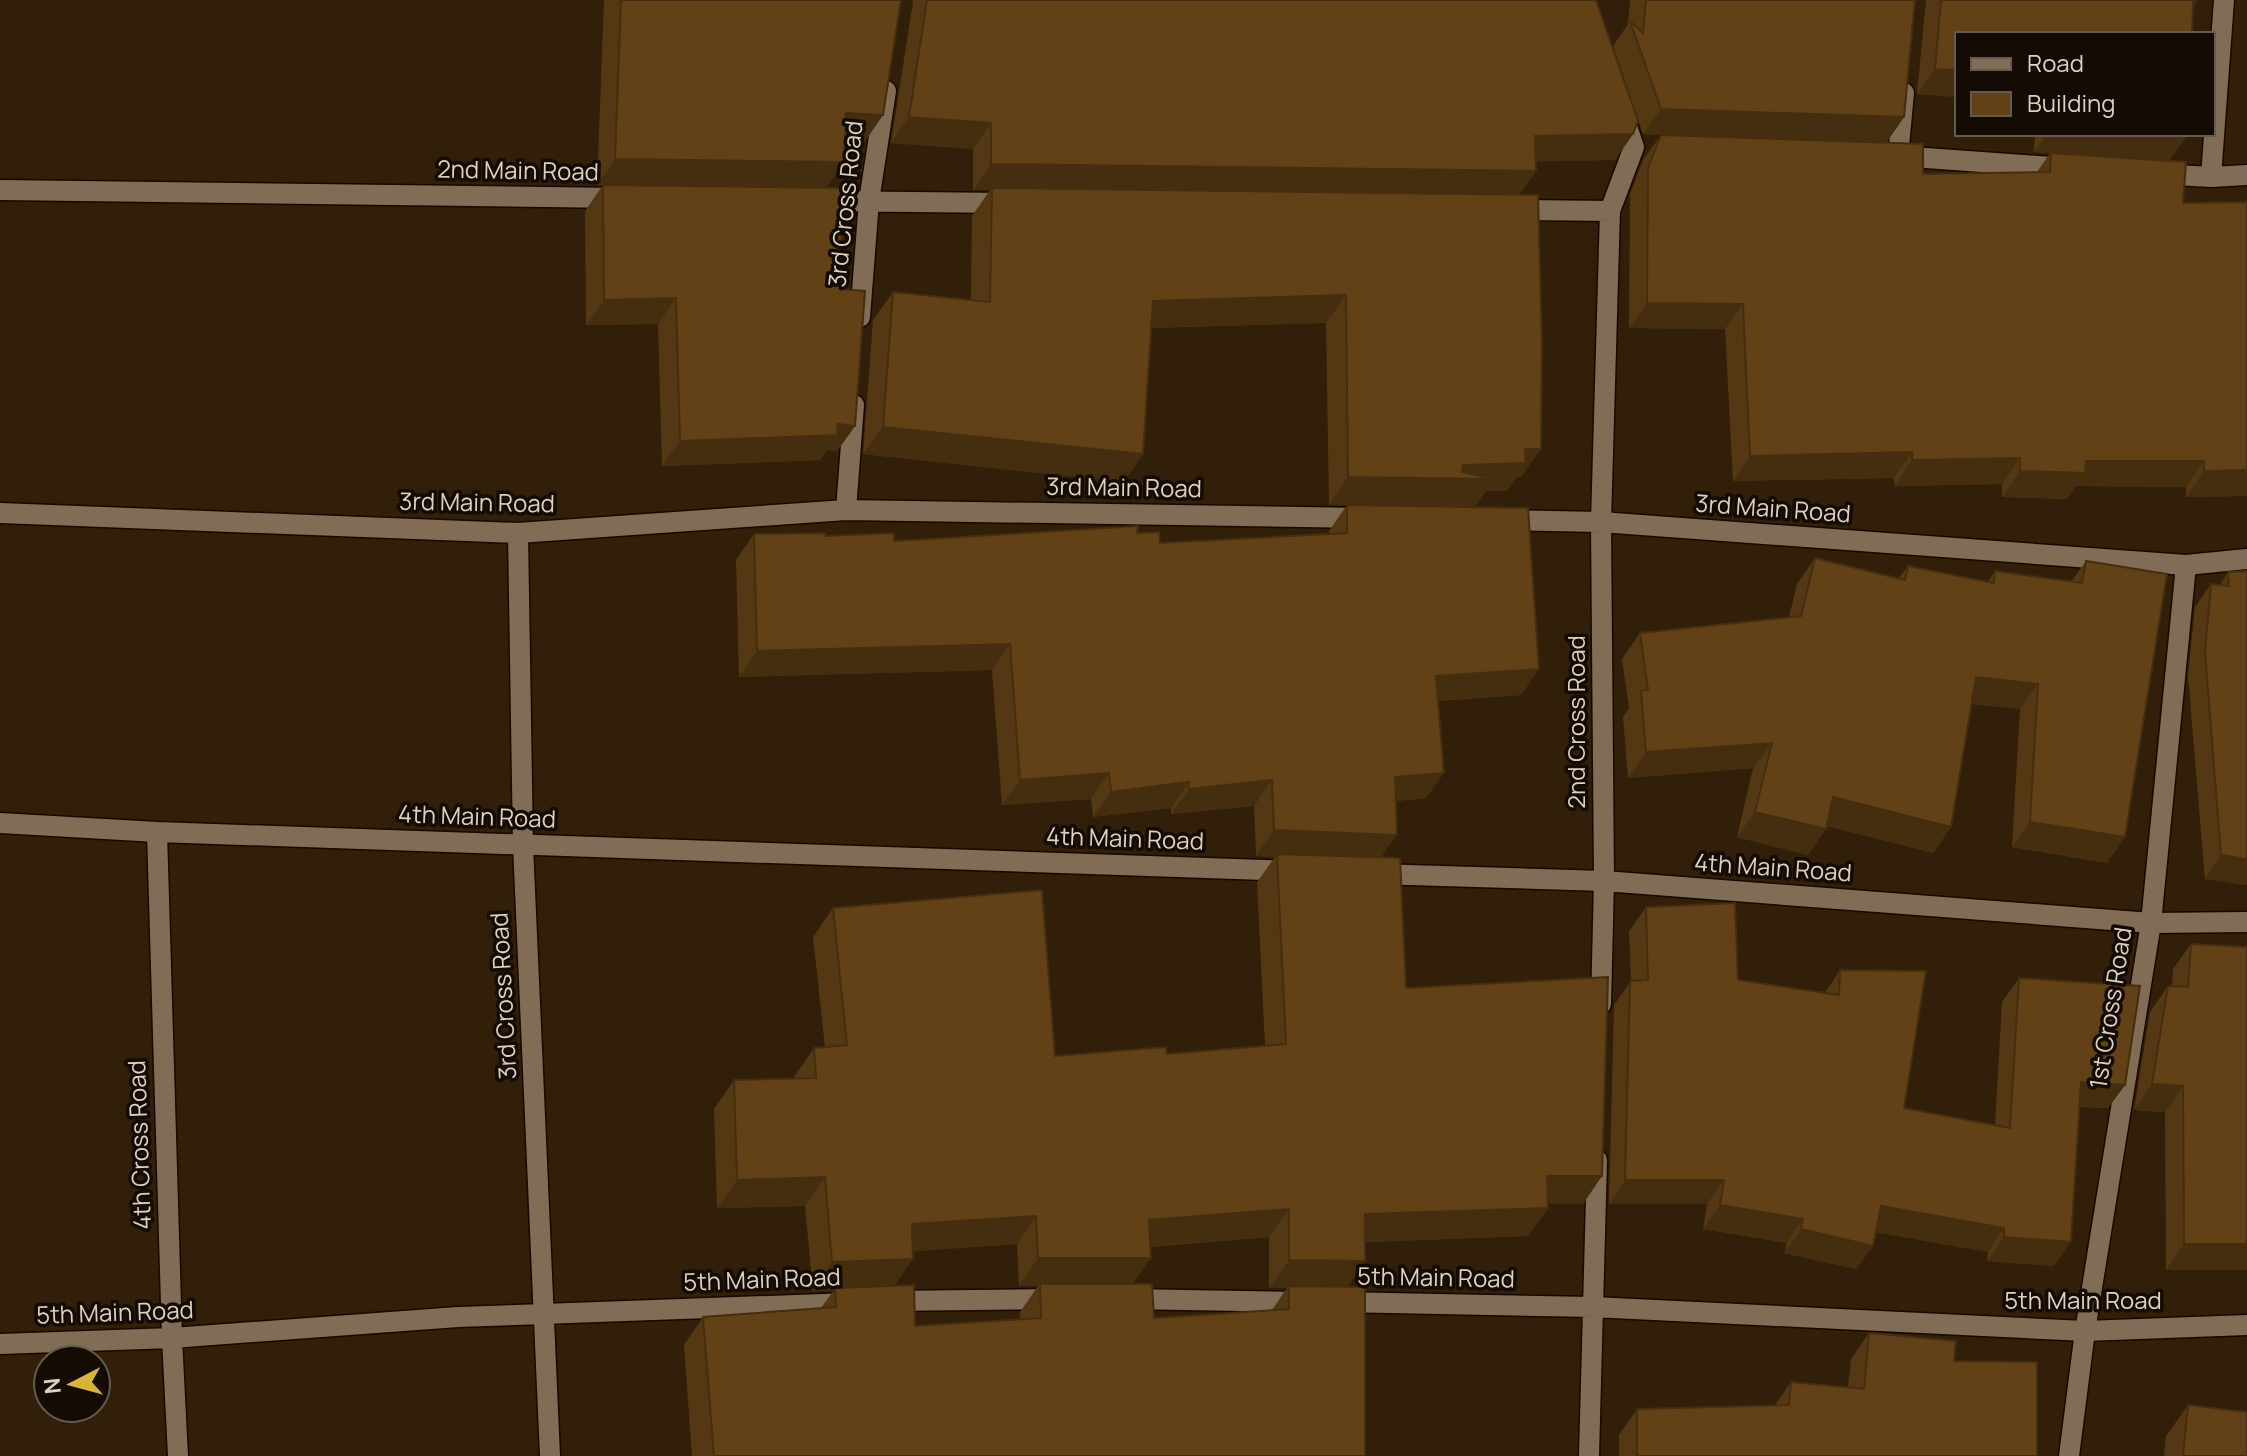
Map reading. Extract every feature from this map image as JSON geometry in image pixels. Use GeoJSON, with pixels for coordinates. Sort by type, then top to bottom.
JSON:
{"type":"FeatureCollection","features":[{"type":"Feature","properties":{"kind":"street"},"geometry":{"type":"LineString","coordinates":[[2215,123],[2224,0]]}},
{"type":"Feature","properties":{"kind":"street","name":"3rd Cross Road"},"geometry":{"type":"LineString","coordinates":[[859,340],[869,201],[888,77]]}},
{"type":"Feature","properties":{"kind":"street"},"geometry":{"type":"LineString","coordinates":[[1906,78],[1890,156],[2086,169]]}},
{"type":"Feature","properties":{"kind":"street","name":"2nd Cross Road"},"geometry":{"type":"LineString","coordinates":[[1601,1023],[1604,881],[1601,522],[1610,211],[1642,147],[1619,103]]}},
{"type":"Feature","properties":{"kind":"street"},"geometry":{"type":"LineString","coordinates":[[2211,177],[2214,136]]}},
{"type":"Feature","properties":{"kind":"street"},"geometry":{"type":"LineString","coordinates":[[2132,172],[2211,177],[2247,175]]}},
{"type":"Feature","properties":{"kind":"street","name":"2nd Main Road"},"geometry":{"type":"LineString","coordinates":[[0,190],[648,199]]}},
{"type":"Feature","properties":{"kind":"street"},"geometry":{"type":"LineString","coordinates":[[790,200],[1027,204]]}},
{"type":"Feature","properties":{"kind":"street"},"geometry":{"type":"LineString","coordinates":[[1484,210],[1610,211]]}},
{"type":"Feature","properties":{"kind":"street"},"geometry":{"type":"LineString","coordinates":[[846,510],[855,387]]}},
{"type":"Feature","properties":{"kind":"street","name":"3rd Main Road"},"geometry":{"type":"LineString","coordinates":[[0,513],[518,533],[846,510],[1381,518]]}},
{"type":"Feature","properties":{"kind":"street","name":"3rd Main Road"},"geometry":{"type":"LineString","coordinates":[[1491,520],[1601,522],[2186,565],[2247,559]]}},
{"type":"Feature","properties":{"kind":"street","name":"3rd Cross Road"},"geometry":{"type":"LineString","coordinates":[[518,533],[523,845],[550,1456]]}},
{"type":"Feature","properties":{"kind":"street","name":"1st Cross Road"},"geometry":{"type":"LineString","coordinates":[[2069,1456],[2085,1331],[2151,923],[2186,565]]}},
{"type":"Feature","properties":{"kind":"street","name":"4th Main Road"},"geometry":{"type":"LineString","coordinates":[[0,823],[157,832],[1318,872]]}},
{"type":"Feature","properties":{"kind":"street","name":"4th Cross Road"},"geometry":{"type":"LineString","coordinates":[[157,832],[178,1456]]}},
{"type":"Feature","properties":{"kind":"street","name":"4th Main Road"},"geometry":{"type":"LineString","coordinates":[[1350,873],[1604,881],[2151,923],[2247,922]]}},
{"type":"Feature","properties":{"kind":"street"},"geometry":{"type":"LineString","coordinates":[[1589,1456],[1598,1133]]}},
{"type":"Feature","properties":{"kind":"street","name":"5th Main Road"},"geometry":{"type":"LineString","coordinates":[[0,1344],[172,1338],[442,1318],[941,1299],[1079,1299]]}},
{"type":"Feature","properties":{"kind":"street","name":"5th Main Road"},"geometry":{"type":"LineString","coordinates":[[1110,1299],[1593,1307],[2085,1331],[2247,1325]]}},
{"type":"Feature","properties":{"kind":"building"},"geometry":{"type":"Polygon","coordinates":[[[621,0],[901,0],[883,115],[846,113],[844,162],[615,159],[621,0]]]}},
{"type":"Feature","properties":{"kind":"building"},"geometry":{"type":"Polygon","coordinates":[[[927,0],[1596,0],[1638,121],[1633,134],[1535,136],[1536,171],[991,164],[991,123],[909,117],[927,0]]]}},
{"type":"Feature","properties":{"kind":"building"},"geometry":{"type":"Polygon","coordinates":[[[1646,0],[1915,0],[1904,117],[1661,109],[1630,21],[1643,33],[1646,0]]]}},
{"type":"Feature","properties":{"kind":"building"},"geometry":{"type":"Polygon","coordinates":[[[1941,0],[2196,0],[2193,2],[2192,32],[1955,32],[1955,70],[1935,69],[1941,0]]]}},
{"type":"Feature","properties":{"kind":"building"},"geometry":{"type":"Polygon","coordinates":[[[1661,135],[1923,144],[1923,174],[2050,172],[2051,153],[2186,162],[2183,203],[2247,202],[2247,470],[2204,471],[2204,461],[2086,461],[2085,473],[2020,471],[2020,458],[1912,460],[1912,452],[1750,456],[1743,304],[1647,303],[1648,168],[1661,135]]]}},
{"type":"Feature","properties":{"kind":"building"},"geometry":{"type":"Polygon","coordinates":[[[603,185],[843,188],[840,289],[865,291],[855,426],[837,424],[838,435],[680,441],[676,298],[604,300],[603,185]]]}},
{"type":"Feature","properties":{"kind":"building"},"geometry":{"type":"Polygon","coordinates":[[[992,188],[1538,195],[1541,449],[1525,449],[1526,463],[1463,465],[1462,472],[1495,479],[1348,477],[1346,295],[1153,301],[1143,454],[883,427],[893,292],[990,302],[992,188]]]}},
{"type":"Feature","properties":{"kind":"building"},"geometry":{"type":"Polygon","coordinates":[[[1347,505],[1528,508],[1539,669],[1436,676],[1444,773],[1395,777],[1397,835],[1274,830],[1272,780],[1189,789],[1189,782],[1111,792],[1109,773],[1020,780],[1010,644],[757,651],[754,534],[825,533],[825,536],[894,533],[894,541],[1138,526],[1137,533],[1159,532],[1160,543],[1347,533],[1347,505]]]}},
{"type":"Feature","properties":{"kind":"building"},"geometry":{"type":"Polygon","coordinates":[[[1815,558],[1905,580],[1908,566],[1994,583],[1995,571],[2082,583],[2086,561],[2167,574],[2125,837],[2030,822],[2038,684],[1976,677],[1951,827],[1833,797],[1826,829],[1755,812],[1772,743],[1646,752],[1641,691],[1648,690],[1640,633],[1801,616],[1815,558]]]}},
{"type":"Feature","properties":{"kind":"building"},"geometry":{"type":"Polygon","coordinates":[[[2247,571],[2247,859],[2221,855],[2205,652],[2211,584],[2229,586],[2228,572],[2247,571]]]}},
{"type":"Feature","properties":{"kind":"building"},"geometry":{"type":"Polygon","coordinates":[[[1277,854],[1400,858],[1406,988],[1608,977],[1602,1176],[1547,1176],[1548,1208],[1365,1214],[1365,1261],[1289,1260],[1289,1209],[1149,1220],[1151,1258],[1038,1258],[1036,1216],[912,1224],[913,1259],[832,1262],[825,1177],[737,1180],[734,1080],[816,1078],[814,1048],[847,1045],[833,908],[1042,890],[1055,1056],[1166,1047],[1167,1054],[1286,1044],[1277,854]]]}},
{"type":"Feature","properties":{"kind":"building"},"geometry":{"type":"Polygon","coordinates":[[[1735,903],[1738,980],[1839,995],[1840,970],[1926,971],[1904,1108],[2010,1128],[2019,978],[2140,986],[2125,1085],[2081,1082],[2071,1242],[2004,1237],[2004,1228],[1881,1206],[1873,1246],[1801,1229],[1803,1219],[1720,1205],[1724,1180],[1625,1180],[1630,981],[1648,980],[1646,907],[1735,903]]]}},
{"type":"Feature","properties":{"kind":"building"},"geometry":{"type":"Polygon","coordinates":[[[2191,944],[2247,947],[2247,1244],[2184,1244],[2183,1086],[2152,1084],[2168,986],[2188,987],[2191,944]]]}},
{"type":"Feature","properties":{"kind":"building"},"geometry":{"type":"Polygon","coordinates":[[[1040,1284],[1152,1284],[1154,1318],[1289,1309],[1289,1286],[1365,1287],[1365,1456],[714,1456],[703,1317],[836,1307],[835,1288],[914,1285],[915,1326],[1041,1318],[1040,1284]]]}},
{"type":"Feature","properties":{"kind":"building"},"geometry":{"type":"Polygon","coordinates":[[[1869,1333],[1956,1341],[1954,1361],[2037,1362],[2037,1456],[1637,1456],[1637,1409],[1789,1405],[1791,1382],[1864,1389],[1869,1333]]]}},
{"type":"Feature","properties":{"kind":"building"},"geometry":{"type":"Polygon","coordinates":[[[2188,1405],[2247,1412],[2247,1456],[2183,1456],[2188,1405]]]}}]}
